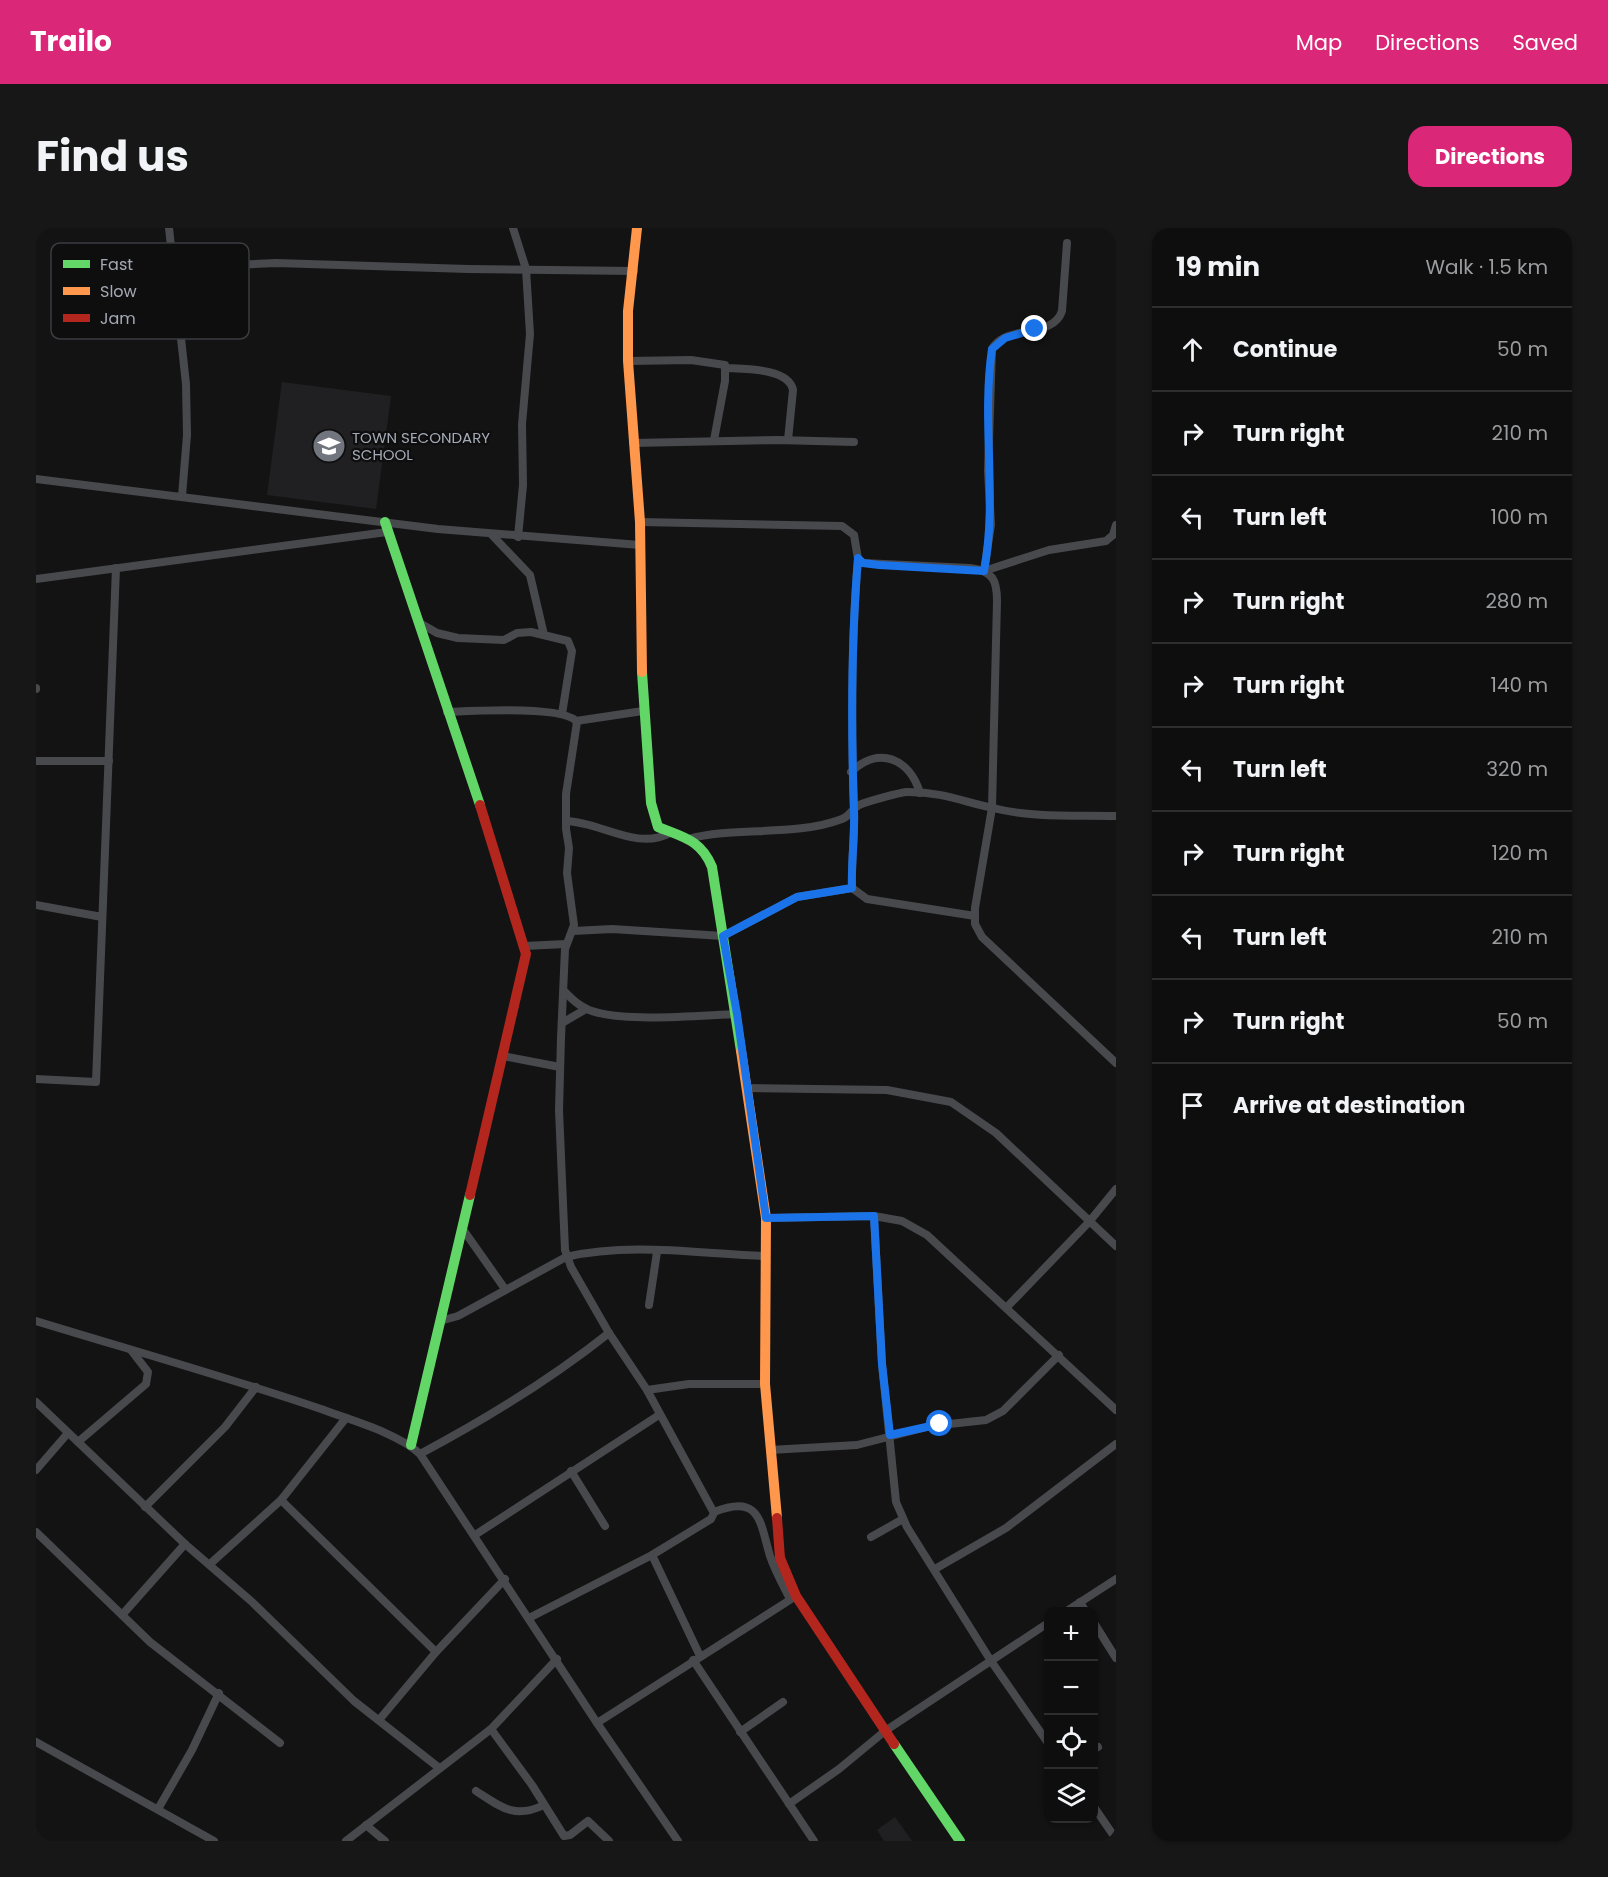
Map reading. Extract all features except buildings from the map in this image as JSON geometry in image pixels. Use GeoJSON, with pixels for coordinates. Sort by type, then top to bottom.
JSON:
{"type":"FeatureCollection","features":[{"type":"Feature","properties":{"kind":"street"},"geometry":{"type":"LineString","coordinates":[[170,228],[172,243]]}},
{"type":"Feature","properties":{"kind":"street"},"geometry":{"type":"LineString","coordinates":[[513,228],[526,269],[531,334],[522,424],[523,485],[518,537]]}},
{"type":"Feature","properties":{"kind":"street"},"geometry":{"type":"LineString","coordinates":[[637,228],[628,320],[628,361],[640,522],[643,711],[654,817],[658,827],[700,846],[710,859],[737,1014],[766,1218],[765,1384],[778,1548],[793,1598]]}},
{"type":"Feature","properties":{"kind":"street"},"geometry":{"type":"LineString","coordinates":[[984,571],[991,525],[988,471],[992,349],[1005,338],[1046,326],[1058,318],[1062,311],[1067,243]]}},
{"type":"Feature","properties":{"kind":"street"},"geometry":{"type":"LineString","coordinates":[[249,264],[276,262],[634,271]]}},
{"type":"Feature","properties":{"kind":"street"},"geometry":{"type":"LineString","coordinates":[[181,339],[186,384],[187,435],[182,496]]}},
{"type":"Feature","properties":{"kind":"street"},"geometry":{"type":"LineString","coordinates":[[628,361],[714,362],[724,364],[726,368],[781,376],[791,383],[794,390],[788,440]]}},
{"type":"Feature","properties":{"kind":"street"},"geometry":{"type":"LineString","coordinates":[[714,440],[726,368]]}},
{"type":"Feature","properties":{"kind":"street"},"geometry":{"type":"LineString","coordinates":[[633,443],[714,440],[854,442]]}},
{"type":"Feature","properties":{"kind":"street"},"geometry":{"type":"LineString","coordinates":[[36,479],[182,496],[386,527],[640,545]]}},
{"type":"Feature","properties":{"kind":"street"},"geometry":{"type":"LineString","coordinates":[[640,522],[842,526],[855,537],[858,558],[853,625],[852,888]]}},
{"type":"Feature","properties":{"kind":"street"},"geometry":{"type":"LineString","coordinates":[[858,558],[863,563],[879,565],[984,571],[1049,550],[1106,541],[1113,535],[1116,525]]}},
{"type":"Feature","properties":{"kind":"street"},"geometry":{"type":"LineString","coordinates":[[36,579],[386,527]]}},
{"type":"Feature","properties":{"kind":"street"},"geometry":{"type":"LineString","coordinates":[[386,527],[447,712],[469,770],[524,946],[524,969],[411,1445]]}},
{"type":"Feature","properties":{"kind":"street"},"geometry":{"type":"LineString","coordinates":[[492,535],[531,575],[544,635]]}},
{"type":"Feature","properties":{"kind":"street"},"geometry":{"type":"LineString","coordinates":[[36,1079],[96,1082],[116,568]]}},
{"type":"Feature","properties":{"kind":"street"},"geometry":{"type":"LineString","coordinates":[[984,571],[993,576],[997,588],[992,808],[975,916],[982,937],[1116,1064]]}},
{"type":"Feature","properties":{"kind":"street"},"geometry":{"type":"LineString","coordinates":[[417,622],[437,633],[458,638],[504,640],[521,633],[544,635],[568,641],[572,646],[562,714]]}},
{"type":"Feature","properties":{"kind":"street"},"geometry":{"type":"LineString","coordinates":[[447,712],[562,714],[576,721],[643,711]]}},
{"type":"Feature","properties":{"kind":"street"},"geometry":{"type":"LineString","coordinates":[[576,721],[566,794],[569,848],[567,873],[573,908],[573,931],[566,944],[560,1067],[562,1207],[566,1257],[609,1333],[647,1390],[714,1512]]}},
{"type":"Feature","properties":{"kind":"street"},"geometry":{"type":"LineString","coordinates":[[851,772],[865,760],[890,759],[911,772],[920,794]]}},
{"type":"Feature","properties":{"kind":"street"},"geometry":{"type":"LineString","coordinates":[[36,761],[109,761]]}},
{"type":"Feature","properties":{"kind":"street"},"geometry":{"type":"LineString","coordinates":[[688,839],[713,832],[740,834],[826,823],[845,818],[862,804],[903,792],[949,795],[992,808],[1030,813],[1116,816]]}},
{"type":"Feature","properties":{"kind":"street"},"geometry":{"type":"LineString","coordinates":[[566,821],[595,825],[646,840],[656,840],[670,833]]}},
{"type":"Feature","properties":{"kind":"street"},"geometry":{"type":"LineString","coordinates":[[573,931],[612,929],[723,936],[797,897],[852,888],[867,899],[975,916]]}},
{"type":"Feature","properties":{"kind":"street"},"geometry":{"type":"LineString","coordinates":[[36,905],[102,917]]}},
{"type":"Feature","properties":{"kind":"street"},"geometry":{"type":"LineString","coordinates":[[524,946],[566,944]]}},
{"type":"Feature","properties":{"kind":"street"},"geometry":{"type":"LineString","coordinates":[[564,990],[586,1009],[641,1016],[737,1014]]}},
{"type":"Feature","properties":{"kind":"street"},"geometry":{"type":"LineString","coordinates":[[562,1023],[586,1009]]}},
{"type":"Feature","properties":{"kind":"street"},"geometry":{"type":"LineString","coordinates":[[503,1056],[560,1067]]}},
{"type":"Feature","properties":{"kind":"street"},"geometry":{"type":"LineString","coordinates":[[747,1088],[886,1090],[951,1102],[996,1133],[1116,1246]]}},
{"type":"Feature","properties":{"kind":"street"},"geometry":{"type":"LineString","coordinates":[[1007,1307],[1089,1222],[1116,1189]]}},
{"type":"Feature","properties":{"kind":"street"},"geometry":{"type":"LineString","coordinates":[[766,1218],[874,1216],[902,1221],[927,1235],[1116,1410]]}},
{"type":"Feature","properties":{"kind":"street"},"geometry":{"type":"LineString","coordinates":[[874,1216],[882,1364],[894,1492],[903,1519],[991,1661],[1044,1737]]}},
{"type":"Feature","properties":{"kind":"street"},"geometry":{"type":"LineString","coordinates":[[462,1228],[505,1289]]}},
{"type":"Feature","properties":{"kind":"street"},"geometry":{"type":"LineString","coordinates":[[440,1321],[458,1316],[566,1257],[608,1252],[765,1256]]}},
{"type":"Feature","properties":{"kind":"street"},"geometry":{"type":"LineString","coordinates":[[649,1305],[657,1252]]}},
{"type":"Feature","properties":{"kind":"street"},"geometry":{"type":"LineString","coordinates":[[36,1321],[256,1387],[346,1418],[411,1445],[420,1454],[475,1534],[597,1723],[678,1841]]}},
{"type":"Feature","properties":{"kind":"street"},"geometry":{"type":"LineString","coordinates":[[420,1454],[487,1417],[609,1333]]}},
{"type":"Feature","properties":{"kind":"street"},"geometry":{"type":"LineString","coordinates":[[78,1442],[146,1383],[148,1372],[131,1350]]}},
{"type":"Feature","properties":{"kind":"street"},"geometry":{"type":"LineString","coordinates":[[770,1450],[857,1444],[931,1426],[981,1421],[996,1416],[1059,1355]]}},
{"type":"Feature","properties":{"kind":"street"},"geometry":{"type":"LineString","coordinates":[[647,1390],[689,1384],[765,1384]]}},
{"type":"Feature","properties":{"kind":"street"},"geometry":{"type":"LineString","coordinates":[[145,1506],[225,1427],[256,1387]]}},
{"type":"Feature","properties":{"kind":"street"},"geometry":{"type":"LineString","coordinates":[[36,1402],[184,1544],[210,1564],[354,1701],[438,1767]]}},
{"type":"Feature","properties":{"kind":"street"},"geometry":{"type":"LineString","coordinates":[[475,1534],[659,1415]]}},
{"type":"Feature","properties":{"kind":"street"},"geometry":{"type":"LineString","coordinates":[[210,1564],[282,1500],[346,1418]]}},
{"type":"Feature","properties":{"kind":"street"},"geometry":{"type":"LineString","coordinates":[[36,1470],[68,1433]]}},
{"type":"Feature","properties":{"kind":"street"},"geometry":{"type":"LineString","coordinates":[[934,1569],[1006,1528],[1116,1444]]}},
{"type":"Feature","properties":{"kind":"street"},"geometry":{"type":"LineString","coordinates":[[571,1471],[605,1526]]}},
{"type":"Feature","properties":{"kind":"street"},"geometry":{"type":"LineString","coordinates":[[282,1500],[436,1652]]}},
{"type":"Feature","properties":{"kind":"street"},"geometry":{"type":"LineString","coordinates":[[714,1512],[743,1506],[755,1512],[762,1521],[771,1558],[793,1598],[960,1841]]}},
{"type":"Feature","properties":{"kind":"street"},"geometry":{"type":"LineString","coordinates":[[529,1618],[652,1555],[711,1519],[714,1512]]}},
{"type":"Feature","properties":{"kind":"street"},"geometry":{"type":"LineString","coordinates":[[871,1537],[903,1519]]}},
{"type":"Feature","properties":{"kind":"street"},"geometry":{"type":"LineString","coordinates":[[36,1532],[150,1642],[219,1693],[280,1743]]}},
{"type":"Feature","properties":{"kind":"street"},"geometry":{"type":"LineString","coordinates":[[122,1615],[184,1544]]}},
{"type":"Feature","properties":{"kind":"street"},"geometry":{"type":"LineString","coordinates":[[652,1555],[696,1658],[740,1732],[814,1841]]}},
{"type":"Feature","properties":{"kind":"street"},"geometry":{"type":"LineString","coordinates":[[379,1720],[436,1652],[505,1579]]}},
{"type":"Feature","properties":{"kind":"street"},"geometry":{"type":"LineString","coordinates":[[1072,1607],[1116,1579]]}},
{"type":"Feature","properties":{"kind":"street"},"geometry":{"type":"LineString","coordinates":[[597,1723],[793,1598]]}},
{"type":"Feature","properties":{"kind":"street"},"geometry":{"type":"LineString","coordinates":[[1080,1602],[1083,1607]]}},
{"type":"Feature","properties":{"kind":"street"},"geometry":{"type":"LineString","coordinates":[[789,1804],[839,1769],[885,1731],[1044,1626]]}},
{"type":"Feature","properties":{"kind":"street"},"geometry":{"type":"LineString","coordinates":[[1098,1629],[1116,1658]]}},
{"type":"Feature","properties":{"kind":"street"},"geometry":{"type":"LineString","coordinates":[[346,1841],[438,1767],[491,1728],[557,1659]]}},
{"type":"Feature","properties":{"kind":"street"},"geometry":{"type":"LineString","coordinates":[[158,1809],[192,1750],[219,1693]]}},
{"type":"Feature","properties":{"kind":"street"},"geometry":{"type":"LineString","coordinates":[[740,1732],[783,1702]]}},
{"type":"Feature","properties":{"kind":"street"},"geometry":{"type":"LineString","coordinates":[[491,1728],[564,1836],[570,1835],[588,1821],[609,1841]]}},
{"type":"Feature","properties":{"kind":"street"},"geometry":{"type":"LineString","coordinates":[[36,1742],[214,1841]]}},
{"type":"Feature","properties":{"kind":"street"},"geometry":{"type":"LineString","coordinates":[[476,1791],[499,1805],[522,1813],[544,1804]]}},
{"type":"Feature","properties":{"kind":"street"},"geometry":{"type":"LineString","coordinates":[[1098,1813],[1116,1839]]}},
{"type":"Feature","properties":{"kind":"street"},"geometry":{"type":"LineString","coordinates":[[366,1825],[385,1841]]}},
{"type":"Feature","properties":{"kind":"shaded area","name":"TOWN SECONDARY SCHOOL"},"geometry":{"type":"Polygon","coordinates":[[[282,382],[391,396],[376,509],[267,495],[282,382]]]}},
{"type":"Feature","properties":{"kind":"shaded area"},"geometry":{"type":"Polygon","coordinates":[[[895,1817],[912,1841],[884,1841],[877,1830],[895,1817]]]}},
{"type":"Feature","properties":{"kind":"traffic: fast"},"geometry":{"type":"LineString","coordinates":[[385,522],[480,805]]}},
{"type":"Feature","properties":{"kind":"traffic: fast"},"geometry":{"type":"LineString","coordinates":[[642,672],[651,803],[658,827],[697,845],[712,867],[741,1051]]}},
{"type":"Feature","properties":{"kind":"traffic: fast"},"geometry":{"type":"LineString","coordinates":[[411,1445],[470,1195]]}},
{"type":"Feature","properties":{"kind":"traffic: fast"},"geometry":{"type":"LineString","coordinates":[[894,1744],[960,1841]]}},
{"type":"Feature","properties":{"kind":"traffic: slow"},"geometry":{"type":"LineString","coordinates":[[637,228],[628,311],[628,361],[640,522],[642,672]]}},
{"type":"Feature","properties":{"kind":"traffic: slow"},"geometry":{"type":"LineString","coordinates":[[741,1051],[766,1218],[765,1384],[777,1518]]}},
{"type":"Feature","properties":{"kind":"traffic: jam"},"geometry":{"type":"LineString","coordinates":[[470,1195],[526,954],[480,805]]}},
{"type":"Feature","properties":{"kind":"traffic: jam"},"geometry":{"type":"LineString","coordinates":[[777,1518],[780,1558],[796,1596],[894,1744]]}},
{"type":"Feature","properties":{"kind":"place","name":"TOWN SECONDARY SCHOOL"},"geometry":{"type":"Point","coordinates":[329,446]}},
{"type":"Feature","properties":{"kind":"route"},"geometry":{"type":"LineString","coordinates":[[940,1424],[890,1435],[882,1364],[874,1216],[766,1218],[737,1014],[723,936],[755,917],[797,897],[852,888],[854,810],[850,734],[853,625],[858,558],[863,563],[879,565],[970,568],[984,571],[991,525],[988,471],[992,349],[995,344],[1013,334],[1035,329]]}}]}
